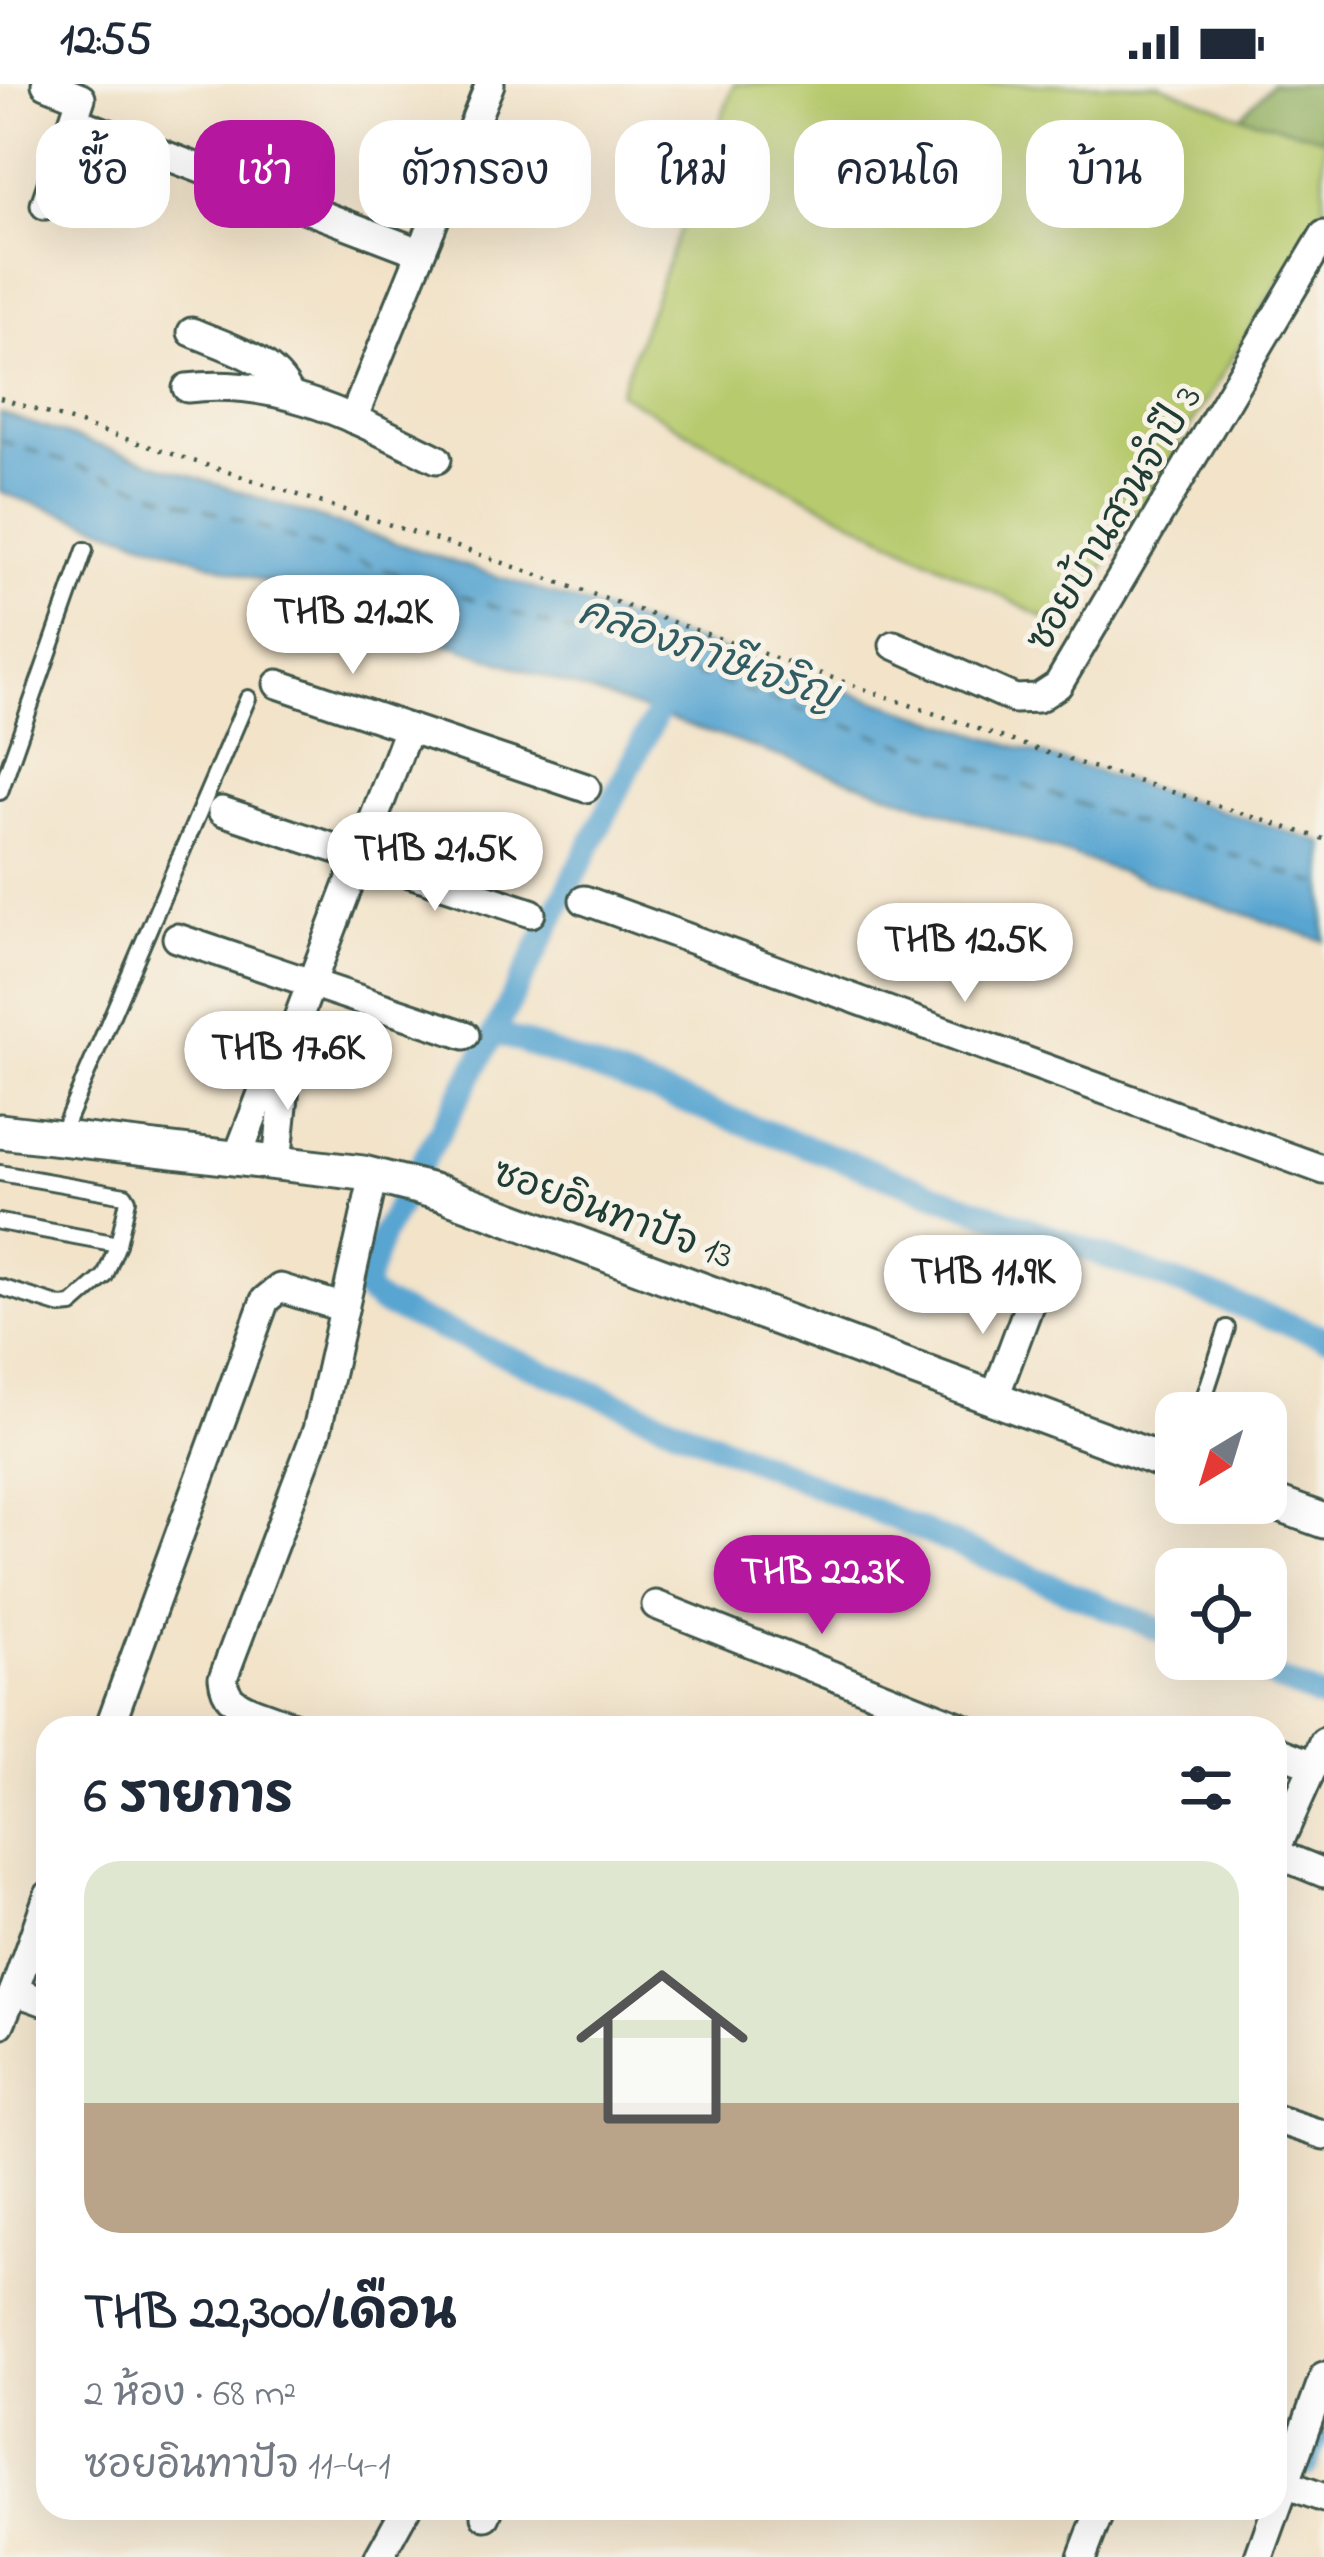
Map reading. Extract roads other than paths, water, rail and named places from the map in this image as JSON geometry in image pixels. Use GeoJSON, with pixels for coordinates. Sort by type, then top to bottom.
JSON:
{"type":"FeatureCollection","features":[{"type":"Feature","properties":{"kind":"street"},"geometry":{"type":"LineString","coordinates":[[46,84],[419,252]]}},
{"type":"Feature","properties":{"kind":"street"},"geometry":{"type":"LineString","coordinates":[[353,418],[490,84]]}},
{"type":"Feature","properties":{"kind":"street","name":"ซอยบ้านสวนจำปี 3"},"geometry":{"type":"LineString","coordinates":[[894,645],[1015,699],[1038,698],[1058,685],[1324,235]]}},
{"type":"Feature","properties":{"kind":"street"},"geometry":{"type":"LineString","coordinates":[[192,332],[270,367],[289,394]]}},
{"type":"Feature","properties":{"kind":"street"},"geometry":{"type":"LineString","coordinates":[[187,388],[227,383],[289,394],[353,418],[437,459]]}},
{"type":"Feature","properties":{"kind":"street"},"geometry":{"type":"LineString","coordinates":[[278,684],[586,788]]}},
{"type":"Feature","properties":{"kind":"street"},"geometry":{"type":"LineString","coordinates":[[277,1163],[290,1039],[408,729]]}},
{"type":"Feature","properties":{"kind":"street"},"geometry":{"type":"LineString","coordinates":[[222,811],[530,913]]}},
{"type":"Feature","properties":{"kind":"street"},"geometry":{"type":"LineString","coordinates":[[584,900],[1324,1169]]}},
{"type":"Feature","properties":{"kind":"street"},"geometry":{"type":"LineString","coordinates":[[177,938],[465,1035]]}},
{"type":"Feature","properties":{"kind":"street"},"geometry":{"type":"LineString","coordinates":[[237,1158],[277,1056],[290,1039]]}},
{"type":"Feature","properties":{"kind":"street","name":"ซอยอินทาปัจ 13"},"geometry":{"type":"LineString","coordinates":[[0,1132],[395,1180],[1155,1458]]}},
{"type":"Feature","properties":{"kind":"street"},"geometry":{"type":"LineString","coordinates":[[247,1716],[231,1702],[223,1678],[316,1430],[344,1308],[395,1180]]}},
{"type":"Feature","properties":{"kind":"street"},"geometry":{"type":"LineString","coordinates":[[113,1716],[265,1300],[280,1288],[344,1308]]}},
{"type":"Feature","properties":{"kind":"street"},"geometry":{"type":"LineString","coordinates":[[994,1399],[1032,1297]]}},
{"type":"Feature","properties":{"kind":"street"},"geometry":{"type":"LineString","coordinates":[[1287,1508],[1324,1521]]}},
{"type":"Feature","properties":{"kind":"street"},"geometry":{"type":"LineString","coordinates":[[656,1605],[934,1716]]}},
{"type":"Feature","properties":{"kind":"street"},"geometry":{"type":"LineString","coordinates":[[1287,1751],[1319,1754],[1287,1825]]}},
{"type":"Feature","properties":{"kind":"street"},"geometry":{"type":"LineString","coordinates":[[1287,1857],[1324,1873]]}},
{"type":"Feature","properties":{"kind":"street"},"geometry":{"type":"LineString","coordinates":[[0,2024],[36,1930]]}},
{"type":"Feature","properties":{"kind":"street"},"geometry":{"type":"LineString","coordinates":[[14,1991],[36,1999]]}},
{"type":"Feature","properties":{"kind":"street"},"geometry":{"type":"LineString","coordinates":[[1287,2123],[1324,2135]]}},
{"type":"Feature","properties":{"kind":"street"},"geometry":{"type":"LineString","coordinates":[[1287,2481],[1324,2376]]}},
{"type":"Feature","properties":{"kind":"street"},"geometry":{"type":"LineString","coordinates":[[1287,2484],[1324,2498]]}},
{"type":"Feature","properties":{"kind":"street"},"geometry":{"type":"LineString","coordinates":[[380,2557],[400,2520]]}},
{"type":"Feature","properties":{"kind":"street"},"geometry":{"type":"LineString","coordinates":[[1082,2557],[1096,2520]]}},
{"type":"Feature","properties":{"kind":"street"},"geometry":{"type":"LineString","coordinates":[[1259,2557],[1273,2520]]}},
{"type":"Feature","properties":{"kind":"lane"},"geometry":{"type":"LineString","coordinates":[[0,792],[86,550]]}},
{"type":"Feature","properties":{"kind":"lane"},"geometry":{"type":"LineString","coordinates":[[59,1139],[248,698]]}},
{"type":"Feature","properties":{"kind":"lane"},"geometry":{"type":"LineString","coordinates":[[0,1173],[124,1195],[128,1200],[105,1276],[68,1306],[0,1287]]}},
{"type":"Feature","properties":{"kind":"lane"},"geometry":{"type":"LineString","coordinates":[[0,1222],[118,1244]]}},
{"type":"Feature","properties":{"kind":"lane"},"geometry":{"type":"LineString","coordinates":[[1206,1392],[1227,1328]]}},
{"type":"Feature","properties":{"kind":"water","name":"คลองภาษีเจริญ"},"geometry":{"type":"Polygon","coordinates":[[[0,413],[1324,843],[1324,941],[0,492],[0,413]]]}},
{"type":"Feature","properties":{"kind":"waterway"},"geometry":{"type":"LineString","coordinates":[[670,688],[495,1032],[382,1235],[364,1290],[382,1304],[1155,1628]]}},
{"type":"Feature","properties":{"kind":"waterway"},"geometry":{"type":"LineString","coordinates":[[495,1032],[1324,1337]]}},
{"type":"Feature","properties":{"kind":"waterway"},"geometry":{"type":"LineString","coordinates":[[1278,1680],[1324,1699]]}},
{"type":"Feature","properties":{"kind":"waterway"},"geometry":{"type":"LineString","coordinates":[[1306,2465],[1324,2416]]}}]}
